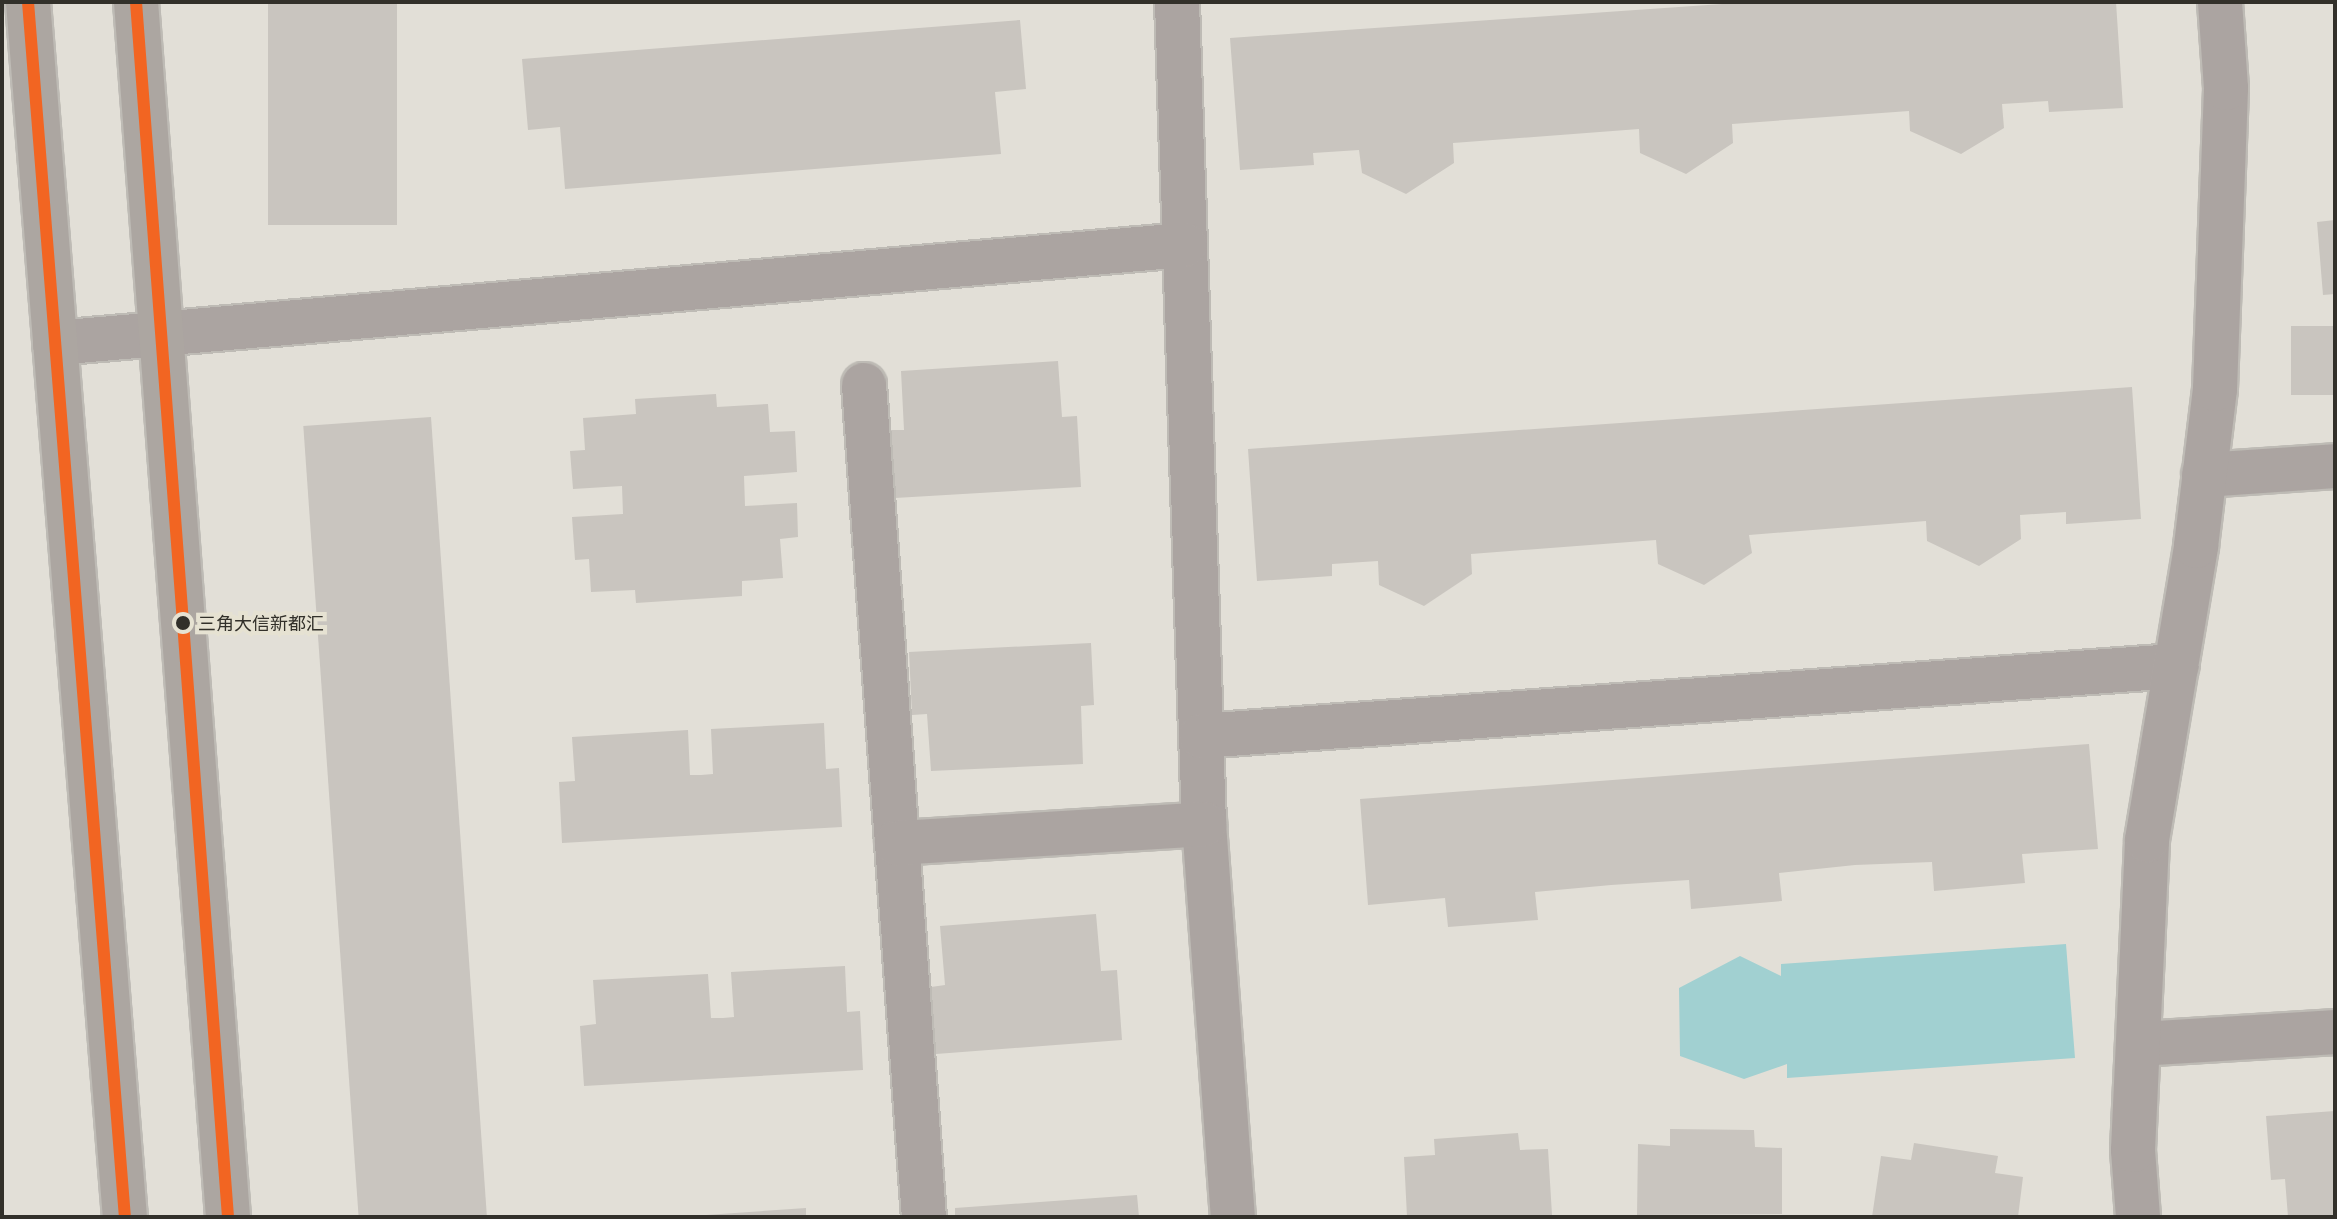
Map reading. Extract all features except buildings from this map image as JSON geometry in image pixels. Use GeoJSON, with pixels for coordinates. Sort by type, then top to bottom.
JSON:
{"type":"FeatureCollection","features":[{"type":"Feature","properties":{"kind":"main road"},"geometry":{"type":"LineString","coordinates":[[136,2],[228,1217]]}},
{"type":"Feature","properties":{"kind":"main road"},"geometry":{"type":"LineString","coordinates":[[20,26],[55,343],[125,1217]]}},
{"type":"Feature","properties":{"kind":"street"},"geometry":{"type":"LineString","coordinates":[[1177,2],[1204,824],[1233,1217]]}},
{"type":"Feature","properties":{"kind":"street"},"geometry":{"type":"LineString","coordinates":[[2138,1217],[2133,1150],[2147,840],[2176,666],[2215,389],[2226,88],[2220,2]]}},
{"type":"Feature","properties":{"kind":"street"},"geometry":{"type":"LineString","coordinates":[[55,343],[1185,245]]}},
{"type":"Feature","properties":{"kind":"street"},"geometry":{"type":"LineString","coordinates":[[864,385],[924,1217]]}},
{"type":"Feature","properties":{"kind":"street"},"geometry":{"type":"LineString","coordinates":[[2204,475],[2335,466]]}},
{"type":"Feature","properties":{"kind":"street"},"geometry":{"type":"LineString","coordinates":[[1201,736],[2176,666]]}},
{"type":"Feature","properties":{"kind":"street"},"geometry":{"type":"LineString","coordinates":[[897,843],[1204,824]]}},
{"type":"Feature","properties":{"kind":"street"},"geometry":{"type":"LineString","coordinates":[[2139,1044],[2335,1032]]}},
{"type":"Feature","properties":{"kind":"water"},"geometry":{"type":"Polygon","coordinates":[[[2066,944],[2075,1058],[1787,1078],[1787,1064],[1744,1079],[1680,1056],[1679,988],[1740,956],[1781,976],[1781,964],[2066,944]]]}},
{"type":"Feature","properties":{"kind":"transit line"},"geometry":{"type":"LineString","coordinates":[[28,2],[125,1217]]}},
{"type":"Feature","properties":{"kind":"transit line"},"geometry":{"type":"LineString","coordinates":[[136,2],[228,1217]]}},
{"type":"Feature","properties":{"kind":"place","name":"三角大信新都汇"},"geometry":{"type":"Point","coordinates":[183,623]}}]}
